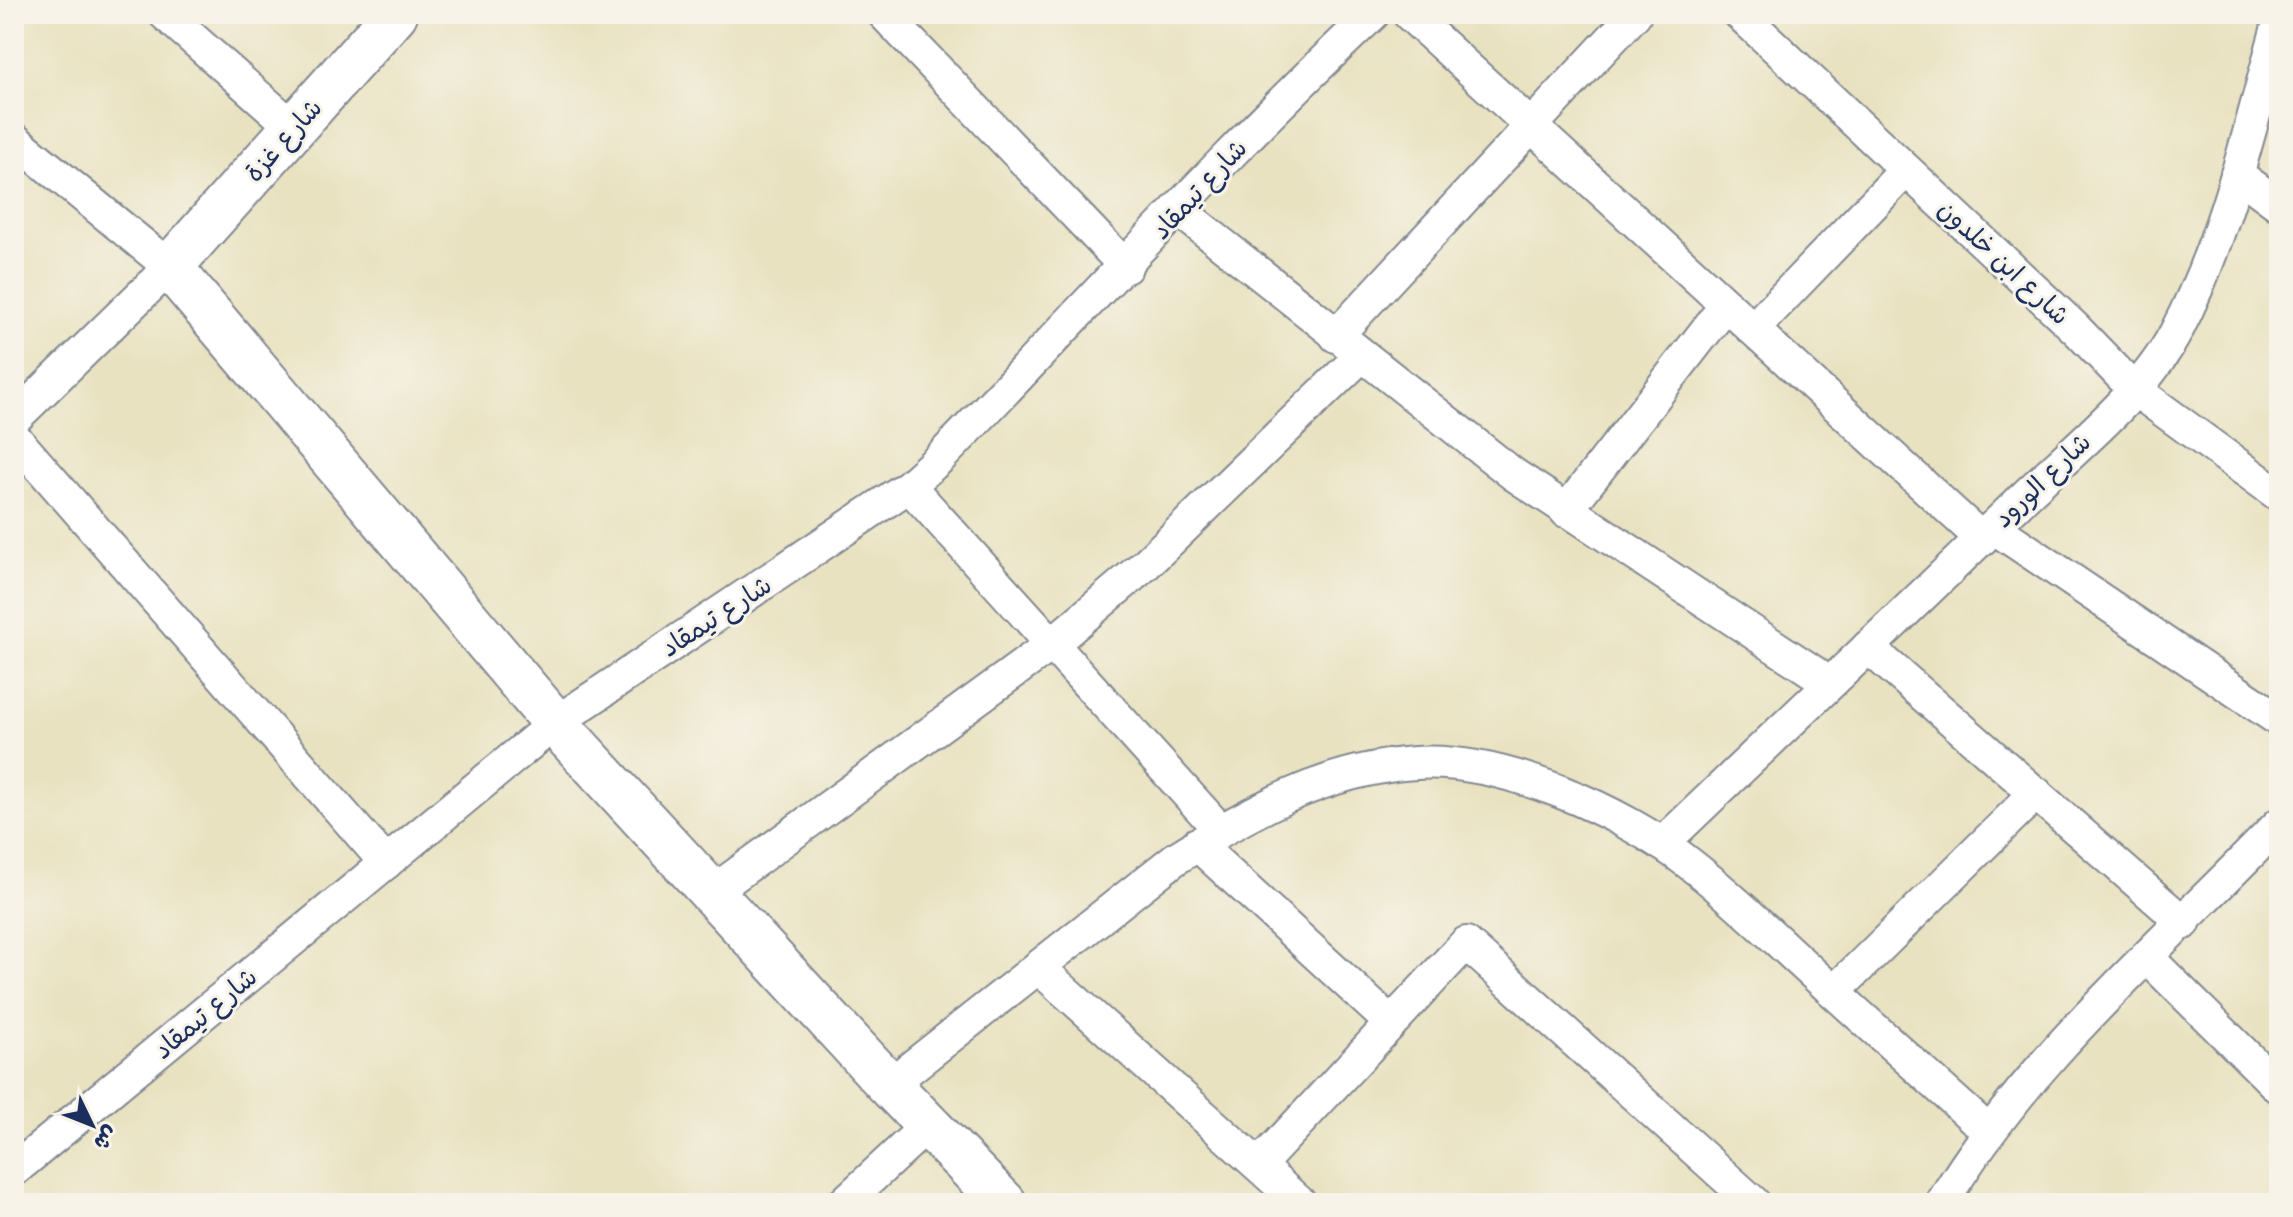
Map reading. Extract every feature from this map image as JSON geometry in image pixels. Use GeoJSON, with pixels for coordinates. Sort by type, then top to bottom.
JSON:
{"type":"FeatureCollection","features":[{"type":"Feature","properties":{"kind":"street"},"geometry":{"type":"LineString","coordinates":[[165,14],[294,128]]}},
{"type":"Feature","properties":{"kind":"street","name":"شارع غزة"},"geometry":{"type":"LineString","coordinates":[[170,267],[395,14]]}},
{"type":"Feature","properties":{"kind":"street"},"geometry":{"type":"LineString","coordinates":[[884,14],[1126,267]]}},
{"type":"Feature","properties":{"kind":"street","name":"شارع تيمقاد"},"geometry":{"type":"LineString","coordinates":[[14,1170],[555,723],[909,486],[1126,267],[1247,136],[1373,14]]}},
{"type":"Feature","properties":{"kind":"street"},"geometry":{"type":"LineString","coordinates":[[1409,14],[1726,305],[1988,533],[2279,720]]}},
{"type":"Feature","properties":{"kind":"street"},"geometry":{"type":"LineString","coordinates":[[1336,336],[1635,14]]}},
{"type":"Feature","properties":{"kind":"street","name":"شارع ابن خلدون"},"geometry":{"type":"LineString","coordinates":[[1740,14],[2076,329],[2134,389],[2279,495]]}},
{"type":"Feature","properties":{"kind":"street","name":"شارع الورود"},"geometry":{"type":"LineString","coordinates":[[1662,844],[2134,389],[2175,334],[2214,242],[2237,174],[2279,23]]}},
{"type":"Feature","properties":{"kind":"street"},"geometry":{"type":"LineString","coordinates":[[14,139],[170,267],[555,723],[889,1085],[1004,1203]]}},
{"type":"Feature","properties":{"kind":"street"},"geometry":{"type":"LineString","coordinates":[[1753,329],[1906,170]]}},
{"type":"Feature","properties":{"kind":"street"},"geometry":{"type":"LineString","coordinates":[[2237,174],[2279,205]]}},
{"type":"Feature","properties":{"kind":"street"},"geometry":{"type":"LineString","coordinates":[[1179,210],[1461,436],[1566,511],[1830,683]]}},
{"type":"Feature","properties":{"kind":"street"},"geometry":{"type":"LineString","coordinates":[[14,419],[170,267]]}},
{"type":"Feature","properties":{"kind":"street"},"geometry":{"type":"LineString","coordinates":[[1566,511],[1726,305]]}},
{"type":"Feature","properties":{"kind":"street"},"geometry":{"type":"LineString","coordinates":[[711,893],[1052,644],[1146,564],[1361,356]]}},
{"type":"Feature","properties":{"kind":"street"},"geometry":{"type":"LineString","coordinates":[[14,437],[386,863]]}},
{"type":"Feature","properties":{"kind":"street"},"geometry":{"type":"LineString","coordinates":[[909,486],[1052,644],[1209,837],[1391,1023]]}},
{"type":"Feature","properties":{"kind":"street"},"geometry":{"type":"LineString","coordinates":[[1868,647],[2184,923]]}},
{"type":"Feature","properties":{"kind":"street"},"geometry":{"type":"LineString","coordinates":[[889,1085],[1209,837],[1288,795],[1323,782],[1398,765],[1448,763],[1482,767],[1547,788],[1662,844],[1715,885],[1988,1131]]}},
{"type":"Feature","properties":{"kind":"street"},"geometry":{"type":"LineString","coordinates":[[1834,992],[2036,793]]}},
{"type":"Feature","properties":{"kind":"street"},"geometry":{"type":"LineString","coordinates":[[1942,1203],[1988,1131],[2037,1070],[2279,824]]}},
{"type":"Feature","properties":{"kind":"street"},"geometry":{"type":"LineString","coordinates":[[1259,1165],[1466,943],[1754,1203]]}},
{"type":"Feature","properties":{"kind":"street"},"geometry":{"type":"LineString","coordinates":[[2148,958],[2279,1088]]}},
{"type":"Feature","properties":{"kind":"street"},"geometry":{"type":"LineString","coordinates":[[1038,967],[1300,1203]]}},
{"type":"Feature","properties":{"kind":"street"},"geometry":{"type":"LineString","coordinates":[[844,1203],[928,1125]]}}]}
